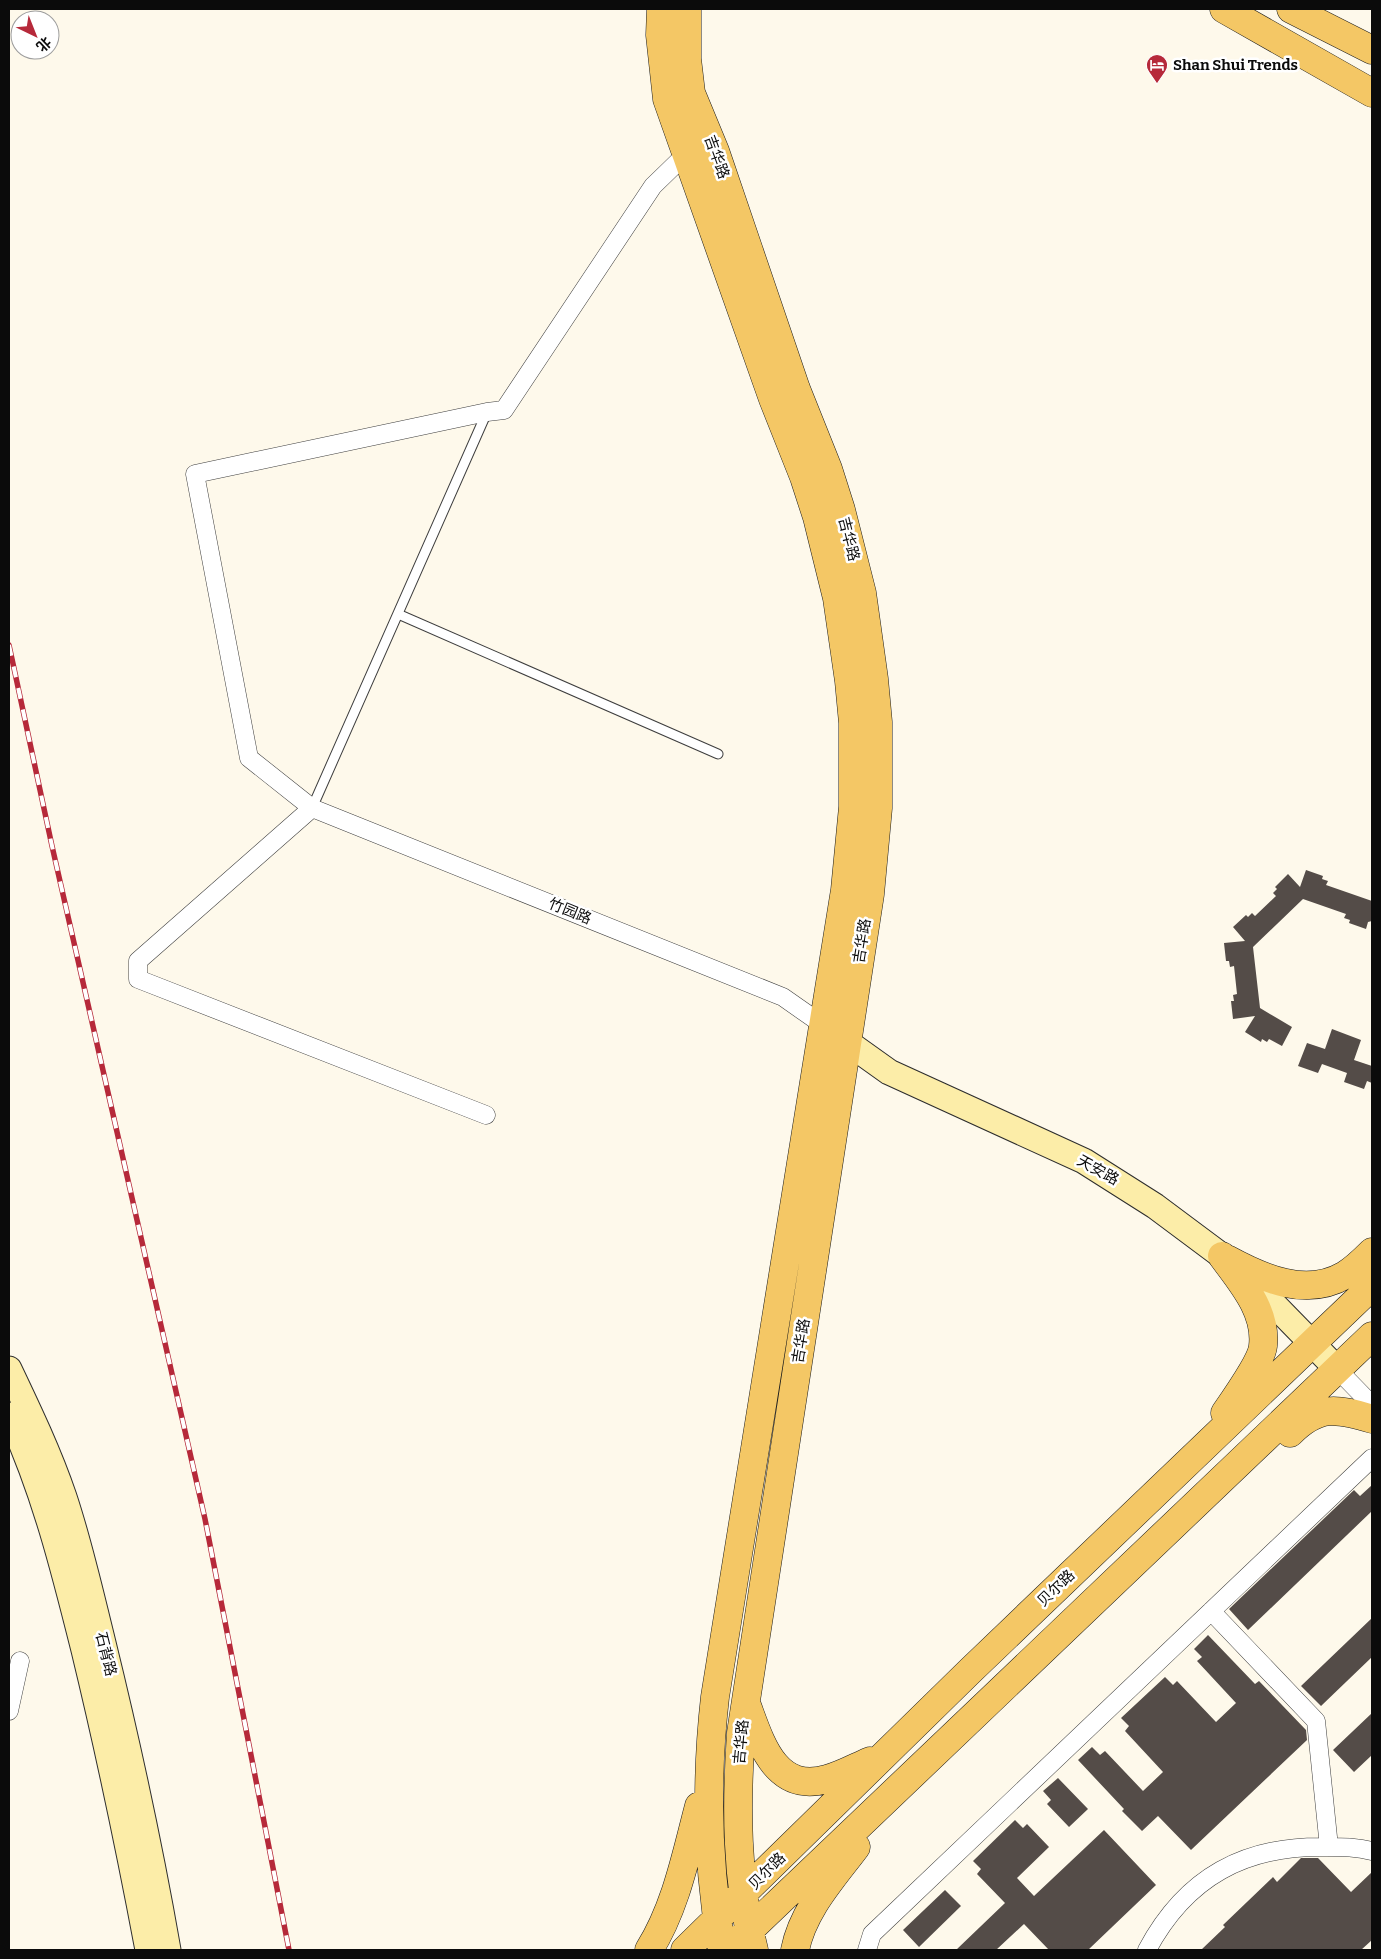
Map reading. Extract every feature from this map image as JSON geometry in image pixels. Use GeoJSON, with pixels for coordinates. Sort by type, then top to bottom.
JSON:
{"type":"FeatureCollection","features":[{"type":"Feature","properties":{"kind":"main road","name":"吉华路"},"geometry":{"type":"LineString","coordinates":[[661,9],[660,34],[667,99],[773,399],[815,509],[828,558],[844,640],[852,723],[853,807],[845,890],[715,1697],[708,1776]]}},
{"type":"Feature","properties":{"kind":"main road","name":"吉华路"},"geometry":{"type":"LineString","coordinates":[[687,9],[687,59],[691,93],[715,150],[796,389],[831,477],[852,551],[869,636],[878,722],[878,808],[870,894],[741,1732],[738,1797],[740,1862],[751,1940]]}},
{"type":"Feature","properties":{"kind":"main road"},"geometry":{"type":"LineString","coordinates":[[1224,9],[1372,93]]}},
{"type":"Feature","properties":{"kind":"main road"},"geometry":{"type":"LineString","coordinates":[[1291,9],[1372,50]]}},
{"type":"Feature","properties":{"kind":"main road","name":"天安路"},"geometry":{"type":"LineString","coordinates":[[823,1025],[889,1072],[1084,1161],[1155,1206],[1222,1256],[1284,1313],[1337,1369]]}},
{"type":"Feature","properties":{"kind":"main road"},"geometry":{"type":"LineString","coordinates":[[1222,1256],[1257,1275],[1296,1285],[1325,1284],[1346,1275],[1372,1252]]}},
{"type":"Feature","properties":{"kind":"main road"},"geometry":{"type":"LineString","coordinates":[[1195,1456],[1249,1375],[1263,1347],[1262,1326],[1257,1309],[1249,1293],[1222,1256]]}},
{"type":"Feature","properties":{"kind":"main road","name":"贝尔路"},"geometry":{"type":"LineString","coordinates":[[744,1894],[883,1756],[1372,1286]]}},
{"type":"Feature","properties":{"kind":"main road","name":"贝尔路"},"geometry":{"type":"LineString","coordinates":[[751,1940],[904,1783],[1372,1336]]}},
{"type":"Feature","properties":{"kind":"main road","name":"石背路"},"geometry":{"type":"LineString","coordinates":[[9,1369],[39,1432],[55,1474],[84,1566],[122,1722],[168,1950]]}},
{"type":"Feature","properties":{"kind":"main road"},"geometry":{"type":"LineString","coordinates":[[1135,1564],[1206,1515],[1301,1422],[1320,1411],[1352,1413],[1372,1419]]}},
{"type":"Feature","properties":{"kind":"main road","name":"石背路"},"geometry":{"type":"LineString","coordinates":[[9,1416],[21,1440],[45,1505],[64,1571],[102,1726],[148,1950]]}},
{"type":"Feature","properties":{"kind":"main road"},"geometry":{"type":"LineString","coordinates":[[745,1700],[764,1751],[776,1766],[791,1776],[809,1781],[828,1779],[883,1756]]}},
{"type":"Feature","properties":{"kind":"main road"},"geometry":{"type":"LineString","coordinates":[[708,1776],[708,1834],[722,1950]]}},
{"type":"Feature","properties":{"kind":"main road"},"geometry":{"type":"LineString","coordinates":[[649,1950],[658,1936],[673,1902],[708,1776]]}},
{"type":"Feature","properties":{"kind":"main road"},"geometry":{"type":"LineString","coordinates":[[795,1950],[801,1929],[816,1900],[904,1783]]}},
{"type":"Feature","properties":{"kind":"main road"},"geometry":{"type":"LineString","coordinates":[[685,1950],[744,1894]]}},
{"type":"Feature","properties":{"kind":"main road"},"geometry":{"type":"LineString","coordinates":[[728,1950],[751,1940]]}},
{"type":"Feature","properties":{"kind":"street"},"geometry":{"type":"LineString","coordinates":[[487,412],[504,410],[653,186],[686,154]]}},
{"type":"Feature","properties":{"kind":"street","name":"竹园路"},"geometry":{"type":"LineString","coordinates":[[487,412],[195,474],[249,758],[312,808],[783,997],[823,1025]]}},
{"type":"Feature","properties":{"kind":"street"},"geometry":{"type":"LineString","coordinates":[[312,808],[138,961],[138,979],[486,1114]]}},
{"type":"Feature","properties":{"kind":"street"},"geometry":{"type":"LineString","coordinates":[[1337,1369],[1372,1405]]}},
{"type":"Feature","properties":{"kind":"street"},"geometry":{"type":"LineString","coordinates":[[867,1950],[872,1934],[1372,1458]]}},
{"type":"Feature","properties":{"kind":"street"},"geometry":{"type":"LineString","coordinates":[[1211,1611],[1316,1721],[1329,1847]]}},
{"type":"Feature","properties":{"kind":"street"},"geometry":{"type":"LineString","coordinates":[[9,1711],[20,1661]]}},
{"type":"Feature","properties":{"kind":"street"},"geometry":{"type":"LineString","coordinates":[[1147,1950],[1177,1906],[1198,1886],[1221,1870],[1238,1862],[1273,1850],[1310,1846],[1350,1846],[1372,1851]]}},
{"type":"Feature","properties":{"kind":"lane"},"geometry":{"type":"LineString","coordinates":[[312,808],[487,412]]}},
{"type":"Feature","properties":{"kind":"lane"},"geometry":{"type":"LineString","coordinates":[[398,614],[718,754]]}},
{"type":"Feature","properties":{"kind":"building"},"geometry":{"type":"Polygon","coordinates":[[[1306,870],[1323,876],[1322,879],[1328,881],[1326,885],[1372,901],[1372,921],[1368,922],[1366,929],[1349,923],[1350,920],[1344,918],[1346,914],[1303,899],[1253,947],[1260,1008],[1292,1027],[1282,1046],[1269,1039],[1267,1042],[1262,1039],[1261,1042],[1245,1032],[1255,1016],[1233,1019],[1231,1001],[1234,1001],[1233,995],[1237,994],[1234,966],[1230,967],[1229,961],[1226,961],[1224,943],[1245,941],[1233,927],[1246,915],[1248,917],[1252,913],[1255,916],[1276,896],[1273,893],[1277,889],[1275,887],[1288,874],[1300,887],[1306,870]]]}},
{"type":"Feature","properties":{"kind":"building"},"geometry":{"type":"Polygon","coordinates":[[[1332,1029],[1361,1040],[1354,1060],[1372,1066],[1372,1083],[1367,1081],[1364,1089],[1344,1082],[1347,1073],[1322,1064],[1318,1073],[1298,1066],[1307,1043],[1325,1049],[1332,1029]]]}},
{"type":"Feature","properties":{"kind":"building"},"geometry":{"type":"Polygon","coordinates":[[[1372,1485],[1372,1511],[1248,1630],[1229,1609],[1354,1490],[1360,1496],[1372,1485]]]}},
{"type":"Feature","properties":{"kind":"building"},"geometry":{"type":"Polygon","coordinates":[[[1372,1618],[1372,1657],[1321,1706],[1301,1686],[1372,1618]]]}},
{"type":"Feature","properties":{"kind":"building"},"geometry":{"type":"Polygon","coordinates":[[[1208,1635],[1255,1684],[1259,1681],[1306,1730],[1307,1740],[1191,1850],[1158,1816],[1142,1831],[1078,1760],[1092,1747],[1100,1755],[1105,1751],[1143,1791],[1163,1772],[1125,1731],[1129,1726],[1121,1718],[1165,1677],[1173,1685],[1177,1681],[1216,1722],[1236,1703],[1197,1661],[1202,1657],[1194,1649],[1208,1635]]]}},
{"type":"Feature","properties":{"kind":"building"},"geometry":{"type":"Polygon","coordinates":[[[1372,1713],[1372,1755],[1354,1772],[1333,1750],[1372,1713]]]}},
{"type":"Feature","properties":{"kind":"building"},"geometry":{"type":"Polygon","coordinates":[[[1058,1778],[1088,1809],[1069,1827],[1047,1804],[1051,1800],[1043,1791],[1058,1778]]]}},
{"type":"Feature","properties":{"kind":"building"},"geometry":{"type":"Polygon","coordinates":[[[1015,1820],[1023,1828],[1027,1824],[1049,1847],[1017,1878],[1034,1896],[1104,1830],[1156,1885],[1088,1950],[1049,1950],[1024,1924],[996,1950],[956,1950],[1005,1903],[977,1874],[981,1869],[973,1861],[1015,1820]]]}},
{"type":"Feature","properties":{"kind":"building"},"geometry":{"type":"Polygon","coordinates":[[[1301,1858],[1318,1858],[1351,1892],[1372,1872],[1372,1940],[1361,1950],[1201,1950],[1225,1927],[1223,1925],[1273,1877],[1277,1882],[1301,1858]]]}},
{"type":"Feature","properties":{"kind":"building"},"geometry":{"type":"Polygon","coordinates":[[[945,1890],[961,1906],[919,1947],[903,1930],[945,1890]]]}},
{"type":"Feature","properties":{"kind":"railway"},"geometry":{"type":"LineString","coordinates":[[9,645],[52,846],[205,1519],[289,1950]]}},
{"type":"Feature","properties":{"kind":"place","name":"Shan Shui Trends"},"geometry":{"type":"Point","coordinates":[1157,84]}}]}
